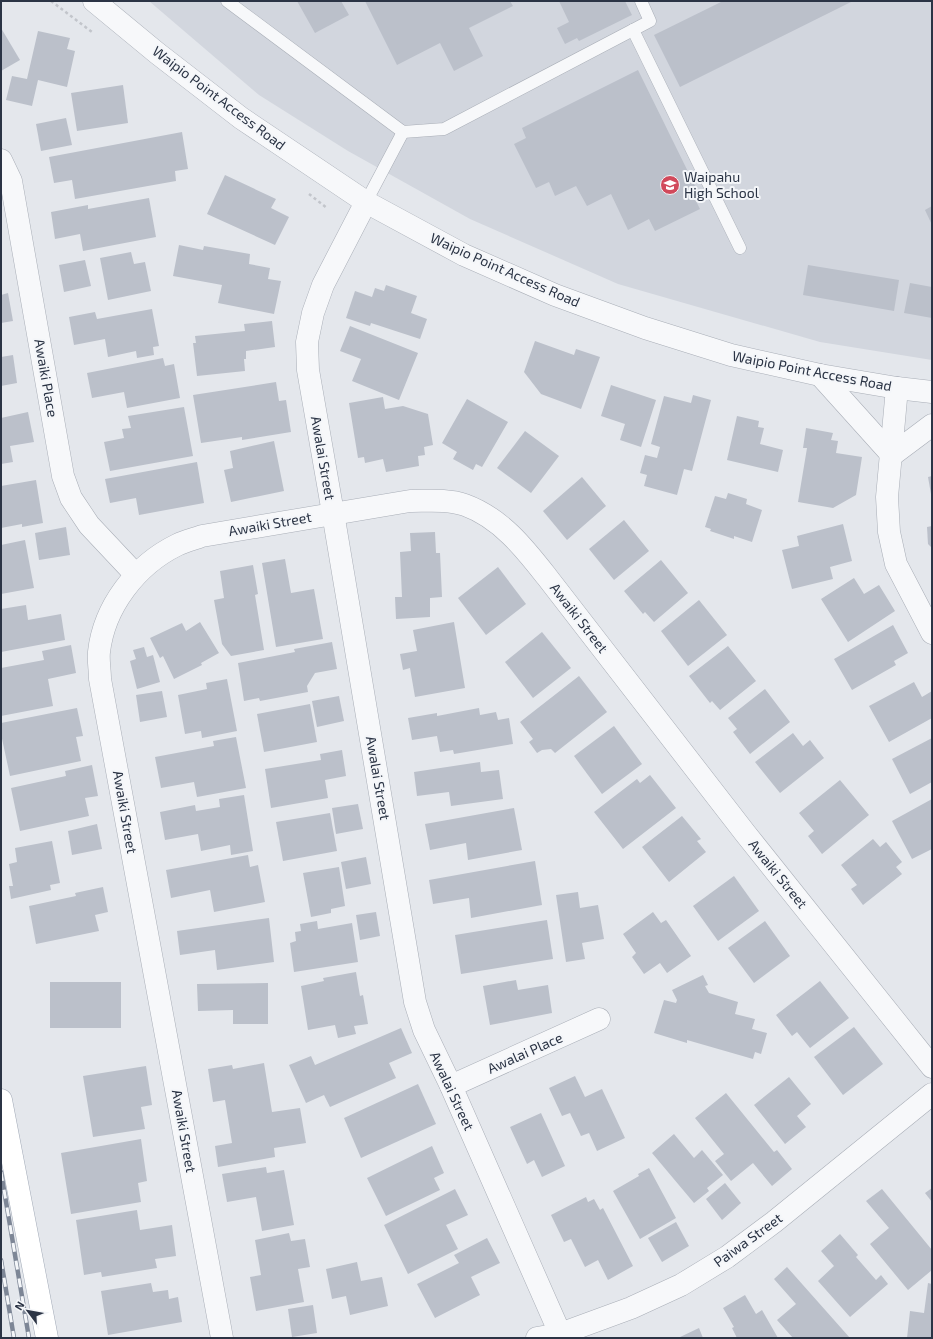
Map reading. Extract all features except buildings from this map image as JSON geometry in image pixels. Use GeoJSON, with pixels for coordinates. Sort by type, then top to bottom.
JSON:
{"type":"FeatureCollection","features":[{"type":"Feature","properties":{"kind":"main road"},"geometry":{"type":"LineString","coordinates":[[1,1100],[47,1338]]}},
{"type":"Feature","properties":{"kind":"street","name":"Waipio Point Access Road"},"geometry":{"type":"LineString","coordinates":[[94,1],[157,53],[241,118],[366,202],[464,255],[555,295],[645,328],[731,355],[820,375],[897,388],[932,392]]}},
{"type":"Feature","properties":{"kind":"street","name":"Awaiki Place"},"geometry":{"type":"LineString","coordinates":[[1,160],[11,180],[63,476],[71,498],[89,525],[136,575]]}},
{"type":"Feature","properties":{"kind":"street","name":"Awalai Street"},"geometry":{"type":"LineString","coordinates":[[366,202],[323,285],[313,313],[307,342],[308,370],[415,1002],[424,1030],[451,1086],[561,1336]]}},
{"type":"Feature","properties":{"kind":"street"},"geometry":{"type":"LineString","coordinates":[[820,375],[892,455]]}},
{"type":"Feature","properties":{"kind":"street"},"geometry":{"type":"LineString","coordinates":[[897,388],[887,497],[889,532],[896,564],[932,633]]}},
{"type":"Feature","properties":{"kind":"street"},"geometry":{"type":"LineString","coordinates":[[892,455],[932,425]]}},
{"type":"Feature","properties":{"kind":"street","name":"Awaiki Street"},"geometry":{"type":"LineString","coordinates":[[222,1338],[100,679],[99,652],[105,624],[118,598],[136,575],[149,562],[176,545],[202,536],[410,501],[440,501],[464,505],[495,522],[519,543],[745,833],[932,1067]]}},
{"type":"Feature","properties":{"kind":"street","name":"Awalai Place"},"geometry":{"type":"LineString","coordinates":[[451,1086],[599,1019]]}},
{"type":"Feature","properties":{"kind":"street","name":"Paiwa Street"},"geometry":{"type":"LineString","coordinates":[[537,1338],[561,1336],[631,1308],[682,1285],[727,1257],[774,1222],[932,1094]]}},
{"type":"Feature","properties":{"kind":"lane"},"geometry":{"type":"LineString","coordinates":[[227,1],[404,132],[444,129],[650,21],[641,1]]}},
{"type":"Feature","properties":{"kind":"lane"},"geometry":{"type":"LineString","coordinates":[[633,30],[740,248]]}},
{"type":"Feature","properties":{"kind":"lane"},"geometry":{"type":"LineString","coordinates":[[366,202],[404,132]]}},
{"type":"Feature","properties":{"kind":"shaded area","name":"Waipahu High School"},"geometry":{"type":"Polygon","coordinates":[[[149,1],[932,1],[932,360],[820,342],[618,284],[470,219],[348,151],[259,95],[149,1]]]}},
{"type":"Feature","properties":{"kind":"railway"},"geometry":{"type":"LineString","coordinates":[[1,1172],[29,1338]]}},
{"type":"Feature","properties":{"kind":"railway"},"geometry":{"type":"LineString","coordinates":[[1,1260],[14,1338]]}},
{"type":"Feature","properties":{"kind":"place","name":"Waipahu High School"},"geometry":{"type":"Point","coordinates":[670,185]}}]}
